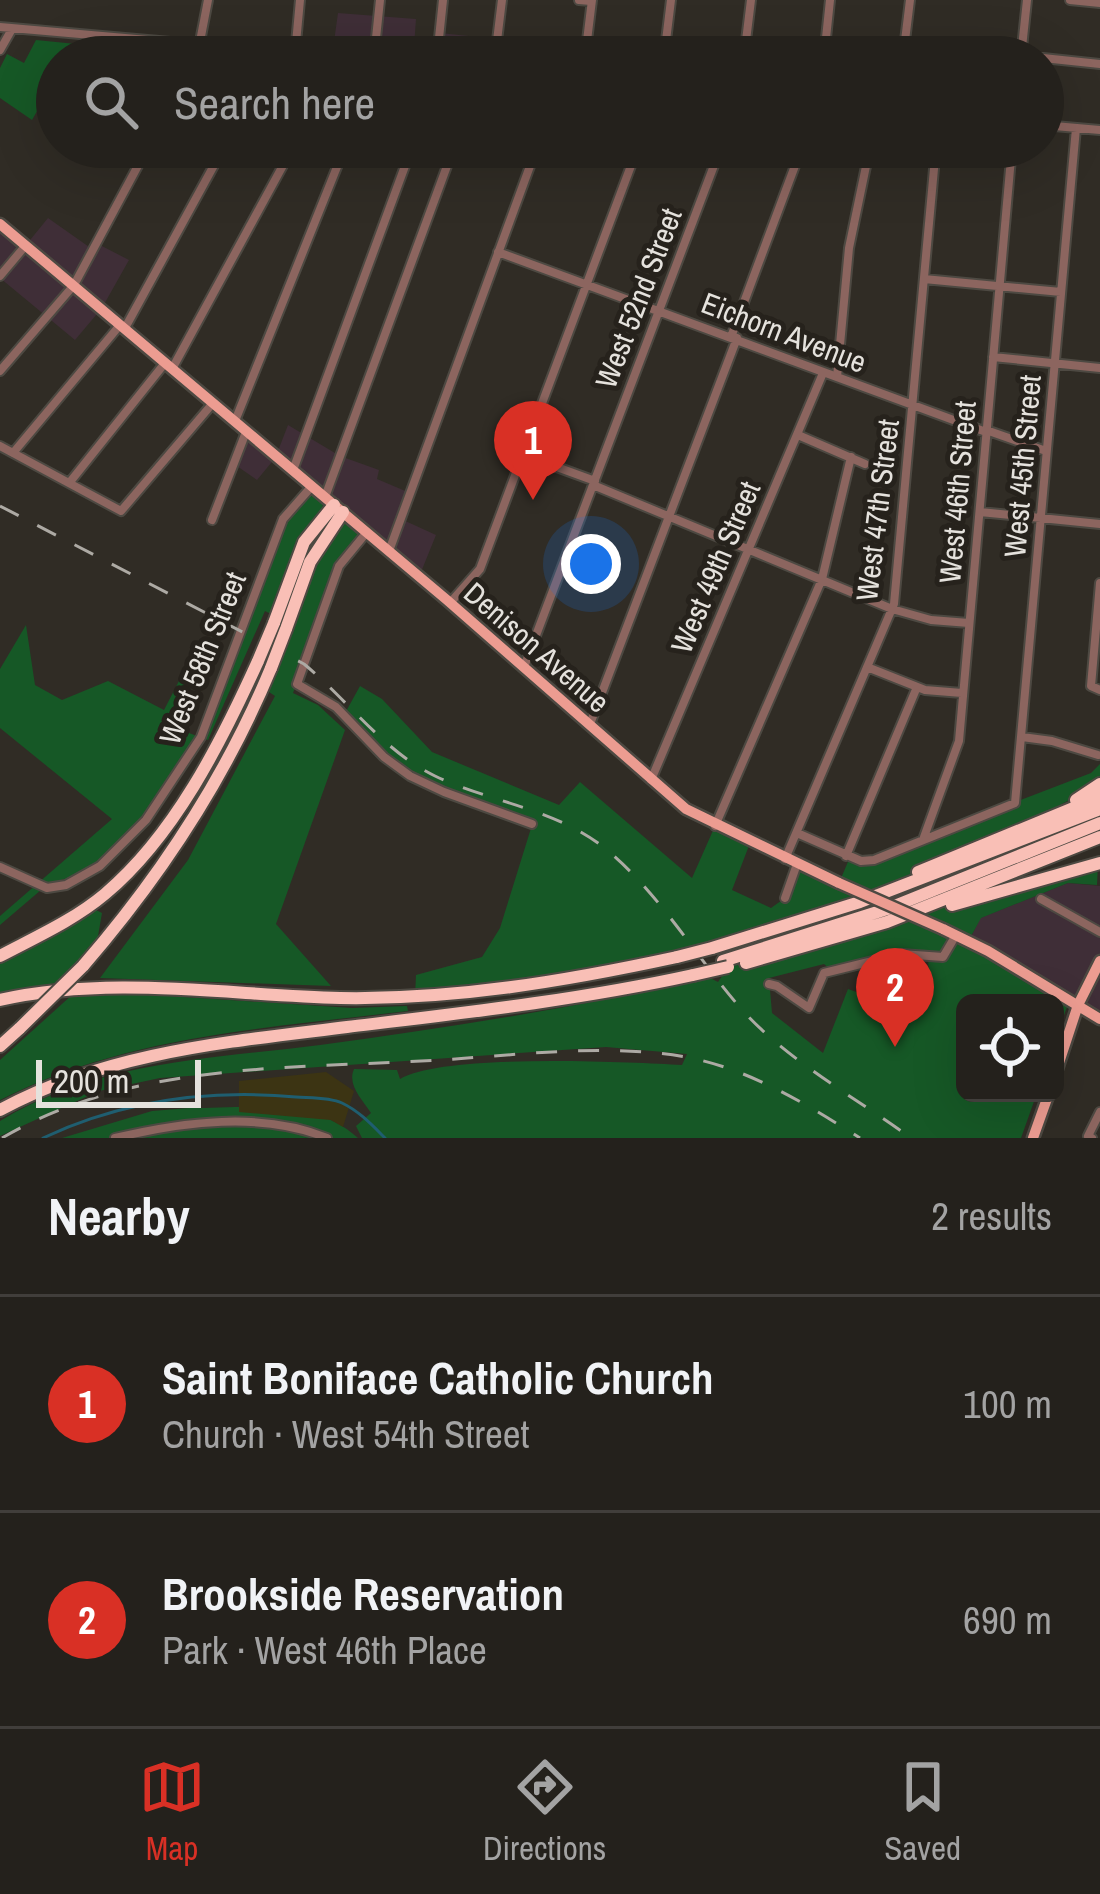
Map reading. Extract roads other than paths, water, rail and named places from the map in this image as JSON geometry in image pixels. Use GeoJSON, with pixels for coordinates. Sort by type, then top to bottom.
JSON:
{"type":"FeatureCollection","features":[{"type":"Feature","properties":{"kind":"highway"},"geometry":{"type":"LineString","coordinates":[[0,1046],[83,966],[183,837],[228,761],[280,626],[334,505]]}},
{"type":"Feature","properties":{"kind":"highway"},"geometry":{"type":"LineString","coordinates":[[0,956],[78,914],[133,866],[207,760],[265,665]]}},
{"type":"Feature","properties":{"kind":"highway"},"geometry":{"type":"LineString","coordinates":[[993,840],[1100,784]]}},
{"type":"Feature","properties":{"kind":"highway"},"geometry":{"type":"LineString","coordinates":[[773,931],[1100,796]]}},
{"type":"Feature","properties":{"kind":"highway"},"geometry":{"type":"LineString","coordinates":[[0,1000],[115,987],[332,998],[428,996],[522,986],[677,957],[773,931],[880,896],[1100,809]]}},
{"type":"Feature","properties":{"kind":"highway"},"geometry":{"type":"LineString","coordinates":[[725,964],[887,909],[1100,824]]}},
{"type":"Feature","properties":{"kind":"highway"},"geometry":{"type":"LineString","coordinates":[[887,922],[1100,837]]}},
{"type":"Feature","properties":{"kind":"highway"},"geometry":{"type":"LineString","coordinates":[[0,1110],[76,1076],[150,1055],[584,997],[808,948],[1100,863]]}},
{"type":"Feature","properties":{"kind":"main road","name":"Denison Avenue"},"geometry":{"type":"LineString","coordinates":[[0,224],[450,602],[686,809],[791,862],[956,935],[1100,1019]]}},
{"type":"Feature","properties":{"kind":"main road"},"geometry":{"type":"LineString","coordinates":[[1064,1048],[1100,961]]}},
{"type":"Feature","properties":{"kind":"main road"},"geometry":{"type":"LineString","coordinates":[[1034,1138],[1046,1102]]}},
{"type":"Feature","properties":{"kind":"street"},"geometry":{"type":"LineString","coordinates":[[203,36],[208,0]]}},
{"type":"Feature","properties":{"kind":"street"},"geometry":{"type":"LineString","coordinates":[[297,36],[300,0]]}},
{"type":"Feature","properties":{"kind":"street"},"geometry":{"type":"LineString","coordinates":[[376,36],[380,0]]}},
{"type":"Feature","properties":{"kind":"street"},"geometry":{"type":"LineString","coordinates":[[439,36],[443,0]]}},
{"type":"Feature","properties":{"kind":"street"},"geometry":{"type":"LineString","coordinates":[[498,36],[502,0]]}},
{"type":"Feature","properties":{"kind":"street"},"geometry":{"type":"LineString","coordinates":[[579,0],[592,1],[588,36]]}},
{"type":"Feature","properties":{"kind":"street"},"geometry":{"type":"LineString","coordinates":[[666,36],[670,0]]}},
{"type":"Feature","properties":{"kind":"street"},"geometry":{"type":"LineString","coordinates":[[747,36],[751,0]]}},
{"type":"Feature","properties":{"kind":"street"},"geometry":{"type":"LineString","coordinates":[[826,36],[830,0]]}},
{"type":"Feature","properties":{"kind":"street"},"geometry":{"type":"LineString","coordinates":[[906,36],[910,0]]}},
{"type":"Feature","properties":{"kind":"street"},"geometry":{"type":"LineString","coordinates":[[1024,36],[1027,0]]}},
{"type":"Feature","properties":{"kind":"street"},"geometry":{"type":"LineString","coordinates":[[1070,0],[1100,3]]}},
{"type":"Feature","properties":{"kind":"street"},"geometry":{"type":"LineString","coordinates":[[0,27],[90,36]]}},
{"type":"Feature","properties":{"kind":"street"},"geometry":{"type":"LineString","coordinates":[[0,50],[12,29]]}},
{"type":"Feature","properties":{"kind":"street"},"geometry":{"type":"LineString","coordinates":[[1064,60],[1100,64]]}},
{"type":"Feature","properties":{"kind":"street"},"geometry":{"type":"LineString","coordinates":[[1064,127],[1100,130]]}},
{"type":"Feature","properties":{"kind":"street","name":"West 45th Street"},"geometry":{"type":"LineString","coordinates":[[924,837],[1011,807],[1016,797],[1076,128]]}},
{"type":"Feature","properties":{"kind":"street"},"geometry":{"type":"LineString","coordinates":[[0,371],[74,284],[137,168]]}},
{"type":"Feature","properties":{"kind":"street"},"geometry":{"type":"LineString","coordinates":[[13,453],[123,326],[212,168]]}},
{"type":"Feature","properties":{"kind":"street"},"geometry":{"type":"LineString","coordinates":[[70,482],[169,366],[281,168]]}},
{"type":"Feature","properties":{"kind":"street"},"geometry":{"type":"LineString","coordinates":[[235,421],[337,168]]}},
{"type":"Feature","properties":{"kind":"street"},"geometry":{"type":"LineString","coordinates":[[293,470],[404,168]]}},
{"type":"Feature","properties":{"kind":"street"},"geometry":{"type":"LineString","coordinates":[[334,505],[447,168]]}},
{"type":"Feature","properties":{"kind":"street"},"geometry":{"type":"LineString","coordinates":[[389,551],[529,168]]}},
{"type":"Feature","properties":{"kind":"street"},"geometry":{"type":"LineString","coordinates":[[450,602],[480,569],[630,168]]}},
{"type":"Feature","properties":{"kind":"street","name":"West 52nd Street"},"geometry":{"type":"LineString","coordinates":[[524,667],[713,168]]}},
{"type":"Feature","properties":{"kind":"street"},"geometry":{"type":"LineString","coordinates":[[590,724],[795,168]]}},
{"type":"Feature","properties":{"kind":"street"},"geometry":{"type":"LineString","coordinates":[[837,377],[850,239],[865,168]]}},
{"type":"Feature","properties":{"kind":"street","name":"West 47th Street"},"geometry":{"type":"LineString","coordinates":[[785,898],[797,833],[892,609],[935,168]]}},
{"type":"Feature","properties":{"kind":"street","name":"West 46th Street"},"geometry":{"type":"LineString","coordinates":[[924,837],[958,741],[1010,168]]}},
{"type":"Feature","properties":{"kind":"street"},"geometry":{"type":"LineString","coordinates":[[0,276],[26,245]]}},
{"type":"Feature","properties":{"kind":"street","name":"Eichorn Avenue"},"geometry":{"type":"LineString","coordinates":[[498,251],[1046,452]]}},
{"type":"Feature","properties":{"kind":"street"},"geometry":{"type":"LineString","coordinates":[[924,279],[1061,292]]}},
{"type":"Feature","properties":{"kind":"street"},"geometry":{"type":"LineString","coordinates":[[993,357],[1100,368]]}},
{"type":"Feature","properties":{"kind":"street","name":"West 49th Street"},"geometry":{"type":"LineString","coordinates":[[651,781],[824,373]]}},
{"type":"Feature","properties":{"kind":"street"},"geometry":{"type":"LineString","coordinates":[[0,446],[121,511],[213,403]]}},
{"type":"Feature","properties":{"kind":"street"},"geometry":{"type":"LineString","coordinates":[[212,520],[247,431]]}},
{"type":"Feature","properties":{"kind":"street"},"geometry":{"type":"LineString","coordinates":[[798,435],[865,464]]}},
{"type":"Feature","properties":{"kind":"street"},"geometry":{"type":"LineString","coordinates":[[524,454],[892,609],[931,620],[969,623]]}},
{"type":"Feature","properties":{"kind":"street"},"geometry":{"type":"LineString","coordinates":[[715,826],[822,579],[851,458]]}},
{"type":"Feature","properties":{"kind":"street","name":"West 58th Street"},"geometry":{"type":"LineString","coordinates":[[0,867],[47,888],[67,885],[100,866],[146,820],[201,736],[283,519],[311,486]]}},
{"type":"Feature","properties":{"kind":"street"},"geometry":{"type":"LineString","coordinates":[[980,512],[1100,524]]}},
{"type":"Feature","properties":{"kind":"street"},"geometry":{"type":"LineString","coordinates":[[367,532],[339,566],[297,684],[336,706],[384,757],[410,776],[532,824]]}},
{"type":"Feature","properties":{"kind":"street"},"geometry":{"type":"LineString","coordinates":[[1096,688],[1100,583]]}},
{"type":"Feature","properties":{"kind":"street"},"geometry":{"type":"LineString","coordinates":[[867,667],[917,687],[962,693]]}},
{"type":"Feature","properties":{"kind":"street"},"geometry":{"type":"LineString","coordinates":[[846,856],[917,687]]}},
{"type":"Feature","properties":{"kind":"street"},"geometry":{"type":"LineString","coordinates":[[1022,737],[1098,755]]}},
{"type":"Feature","properties":{"kind":"street"},"geometry":{"type":"LineString","coordinates":[[797,833],[861,861],[874,860],[924,837]]}},
{"type":"Feature","properties":{"kind":"street"},"geometry":{"type":"LineString","coordinates":[[1041,899],[1100,932]]}},
{"type":"Feature","properties":{"kind":"street"},"geometry":{"type":"LineString","coordinates":[[769,984],[808,1008],[824,973],[901,954],[943,957],[956,935]]}},
{"type":"Feature","properties":{"kind":"street"},"geometry":{"type":"LineString","coordinates":[[883,1001],[901,954]]}},
{"type":"Feature","properties":{"kind":"street"},"geometry":{"type":"LineString","coordinates":[[1090,1137],[1100,1112]]}},
{"type":"Feature","properties":{"kind":"street"},"geometry":{"type":"LineString","coordinates":[[115,1138],[233,1122],[306,1129],[327,1138]]}},
{"type":"Feature","properties":{"kind":"waterway"},"geometry":{"type":"LineString","coordinates":[[43,1138],[135,1106],[231,1095],[337,1101],[360,1114],[385,1138]]}},
{"type":"Feature","properties":{"kind":"railway"},"geometry":{"type":"LineString","coordinates":[[0,506],[304,664],[382,739],[435,776],[542,814],[602,846],[641,883],[762,1030],[911,1138]]}},
{"type":"Feature","properties":{"kind":"railway"},"geometry":{"type":"LineString","coordinates":[[2,1138],[53,1113],[159,1082],[270,1068],[594,1050],[686,1057],[733,1070],[860,1138]]}},
{"type":"Feature","properties":{"kind":"place","name":"Saint Boniface Catholic Church"},"geometry":{"type":"Point","coordinates":[533,500]}},
{"type":"Feature","properties":{"kind":"place","name":"Brookside Reservation"},"geometry":{"type":"Point","coordinates":[895,1047]}}]}
